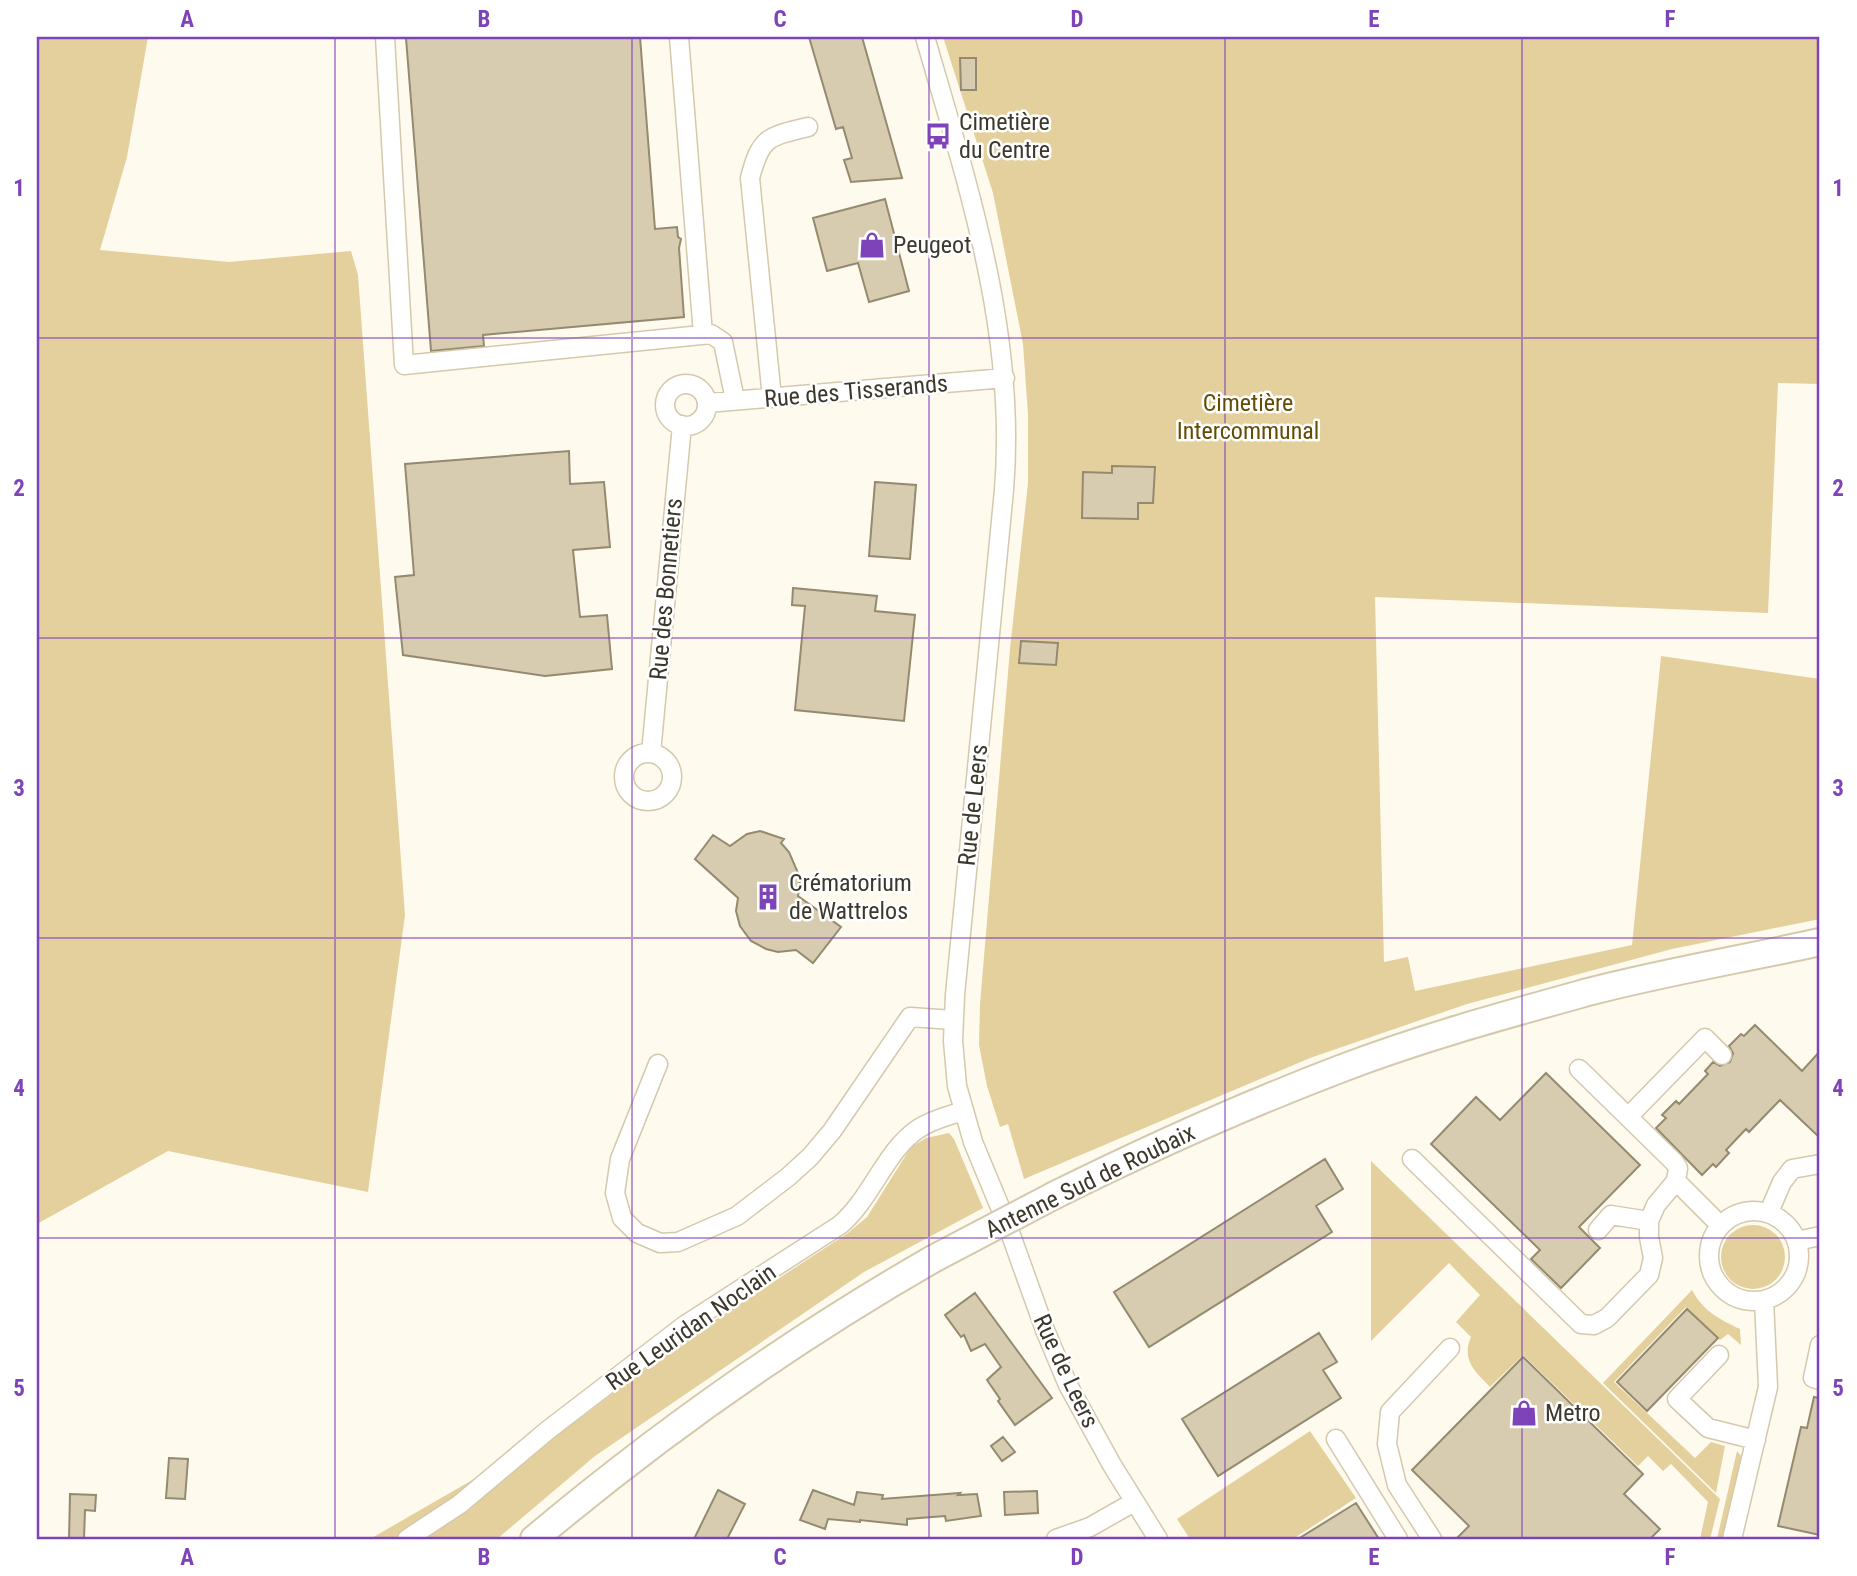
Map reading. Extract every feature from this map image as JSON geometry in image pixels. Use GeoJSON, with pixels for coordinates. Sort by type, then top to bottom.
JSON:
{"type":"FeatureCollection","features":[{"type":"Feature","properties":{"kind":"highway","name":"Antenne Sud de Roubaix"},"geometry":{"type":"LineString","coordinates":[[534,1539],[624,1466],[701,1409],[840,1315],[933,1259],[1055,1195],[1225,1116],[1375,1057],[1462,1028],[1590,992],[1820,942]]}},
{"type":"Feature","properties":{"kind":"highway","name":"Antenne Sud de Roubaix"},"geometry":{"type":"LineString","coordinates":[[1714,965],[1820,953]]}},
{"type":"Feature","properties":{"kind":"street"},"geometry":{"type":"LineString","coordinates":[[385,37],[404,365],[711,334],[723,342],[735,401]]}},
{"type":"Feature","properties":{"kind":"street"},"geometry":{"type":"LineString","coordinates":[[679,37],[703,334]]}},
{"type":"Feature","properties":{"kind":"street","name":"Rue de Leers"},"geometry":{"type":"LineString","coordinates":[[925,37],[984,245],[1002,343],[1007,416],[1004,490],[953,1020],[954,1062],[963,1111],[1056,1358],[1085,1418],[1158,1539]]}},
{"type":"Feature","properties":{"kind":"street"},"geometry":{"type":"LineString","coordinates":[[772,398],[750,178],[757,152],[771,136],[808,127]]}},
{"type":"Feature","properties":{"kind":"street","name":"Rue des Tisserands"},"geometry":{"type":"LineString","coordinates":[[707,403],[1005,378]]}},
{"type":"Feature","properties":{"kind":"street"},"geometry":{"type":"LineString","coordinates":[[689,384],[701,390],[707,403],[707,410],[701,421],[682,425],[670,418],[666,405],[667,398],[675,387],[689,384]]}},
{"type":"Feature","properties":{"kind":"street","name":"Rue des Bonnetiers"},"geometry":{"type":"LineString","coordinates":[[651,752],[682,425]]}},
{"type":"Feature","properties":{"kind":"street"},"geometry":{"type":"LineString","coordinates":[[658,1064],[620,1159],[615,1193],[622,1217],[637,1233],[660,1243],[678,1242],[737,1216],[810,1157],[832,1131],[910,1017],[953,1020]]}},
{"type":"Feature","properties":{"kind":"street"},"geometry":{"type":"LineString","coordinates":[[1628,1117],[1705,1038],[1722,1055]]}},
{"type":"Feature","properties":{"kind":"street"},"geometry":{"type":"LineString","coordinates":[[1412,1159],[1581,1324],[1594,1325],[1607,1318],[1650,1275],[1653,1258],[1649,1221],[1656,1205],[1676,1181],[1678,1168],[1579,1069]]}},
{"type":"Feature","properties":{"kind":"street","name":"Rue Leuridan Noclain"},"geometry":{"type":"LineString","coordinates":[[407,1539],[460,1504],[548,1430],[685,1325],[840,1225],[860,1205],[909,1136],[927,1124],[963,1111]]}},
{"type":"Feature","properties":{"kind":"street"},"geometry":{"type":"LineString","coordinates":[[1769,1213],[1782,1182],[1792,1169],[1820,1164]]}},
{"type":"Feature","properties":{"kind":"street"},"geometry":{"type":"LineString","coordinates":[[1676,1181],[1720,1225]]}},
{"type":"Feature","properties":{"kind":"street"},"geometry":{"type":"LineString","coordinates":[[1748,1210],[1769,1213],[1786,1224],[1797,1241],[1799,1260],[1794,1278],[1781,1292],[1764,1300],[1754,1301],[1733,1296],[1724,1290],[1712,1274],[1709,1264],[1710,1243],[1720,1225],[1728,1218],[1748,1210]]}},
{"type":"Feature","properties":{"kind":"street"},"geometry":{"type":"LineString","coordinates":[[1598,1230],[1611,1215],[1649,1221]]}},
{"type":"Feature","properties":{"kind":"street"},"geometry":{"type":"LineString","coordinates":[[1797,1241],[1820,1236]]}},
{"type":"Feature","properties":{"kind":"street"},"geometry":{"type":"LineString","coordinates":[[1732,1539],[1768,1387],[1764,1300]]}},
{"type":"Feature","properties":{"kind":"street"},"geometry":{"type":"LineString","coordinates":[[1820,1345],[1814,1378],[1820,1380]]}},
{"type":"Feature","properties":{"kind":"street"},"geometry":{"type":"LineString","coordinates":[[1432,1539],[1397,1485],[1387,1444],[1390,1412],[1450,1348]]}},
{"type":"Feature","properties":{"kind":"street"},"geometry":{"type":"LineString","coordinates":[[1719,1355],[1677,1399],[1708,1428],[1756,1440]]}},
{"type":"Feature","properties":{"kind":"street"},"geometry":{"type":"LineString","coordinates":[[1336,1439],[1398,1539]]}},
{"type":"Feature","properties":{"kind":"street"},"geometry":{"type":"LineString","coordinates":[[1056,1539],[1077,1536],[1134,1502]]}},
{"type":"Feature","properties":{"kind":"green space"},"geometry":{"type":"Polygon","coordinates":[[[37,37],[148,37],[127,157],[100,250],[229,262],[351,251],[358,275],[405,915],[368,1192],[168,1151],[37,1224],[37,37]]]}},
{"type":"Feature","properties":{"kind":"green space","name":"Cimetière Intercommunal"},"geometry":{"type":"Polygon","coordinates":[[[943,37],[1820,37],[1820,384],[1778,383],[1768,613],[1375,597],[1384,962],[1408,957],[1415,991],[1632,945],[1661,656],[1820,679],[1820,919],[1672,949],[1467,1004],[1310,1058],[1024,1179],[1008,1124],[1000,1127],[987,1086],[979,1045],[980,1004],[1010,649],[1028,483],[1028,414],[1023,344],[993,193],[943,37]]]}},
{"type":"Feature","properties":{"kind":"green space"},"geometry":{"type":"Polygon","coordinates":[[[949,1133],[983,1208],[864,1272],[595,1456],[497,1539],[370,1539],[583,1416],[674,1347],[848,1233],[867,1217],[911,1147],[926,1138],[949,1133]]]}},
{"type":"Feature","properties":{"kind":"green space"},"geometry":{"type":"Polygon","coordinates":[[[1371,1161],[1720,1499],[1710,1539],[1700,1539],[1708,1502],[1671,1464],[1663,1471],[1648,1456],[1638,1466],[1523,1355],[1490,1387],[1484,1381],[1469,1359],[1468,1345],[1471,1337],[1456,1322],[1480,1295],[1449,1263],[1371,1341],[1371,1161]]]}},
{"type":"Feature","properties":{"kind":"green space"},"geometry":{"type":"Polygon","coordinates":[[[1753,1225],[1765,1227],[1776,1234],[1783,1245],[1783,1269],[1776,1280],[1765,1287],[1753,1289],[1741,1287],[1730,1280],[1723,1269],[1721,1257],[1723,1245],[1730,1234],[1741,1227],[1753,1225]]]}},
{"type":"Feature","properties":{"kind":"green space"},"geometry":{"type":"Polygon","coordinates":[[[1692,1290],[1712,1314],[1740,1329],[1741,1345],[1728,1334],[1720,1340],[1686,1307],[1614,1382],[1695,1458],[1711,1442],[1725,1446],[1716,1493],[1603,1383],[1692,1290]]]}},
{"type":"Feature","properties":{"kind":"green space"},"geometry":{"type":"Polygon","coordinates":[[[1310,1431],[1356,1498],[1293,1539],[1190,1539],[1177,1519],[1310,1431]]]}},
{"type":"Feature","properties":{"kind":"green space"},"geometry":{"type":"Polygon","coordinates":[[[1737,1451],[1742,1462],[1724,1539],[1717,1539],[1737,1451]]]}},
{"type":"Feature","properties":{"kind":"building"},"geometry":{"type":"Polygon","coordinates":[[[640,37],[655,229],[677,227],[678,237],[681,239],[679,248],[684,317],[483,335],[484,346],[431,351],[406,38],[640,37]]]}},
{"type":"Feature","properties":{"kind":"building"},"geometry":{"type":"Polygon","coordinates":[[[809,37],[862,37],[902,178],[851,182],[844,160],[852,158],[843,127],[836,129],[809,37]]]}},
{"type":"Feature","properties":{"kind":"building"},"geometry":{"type":"Polygon","coordinates":[[[960,58],[976,58],[976,90],[961,90],[960,58]]]}},
{"type":"Feature","properties":{"kind":"building"},"geometry":{"type":"Polygon","coordinates":[[[885,199],[909,291],[869,302],[858,263],[827,271],[813,218],[885,199]]]}},
{"type":"Feature","properties":{"kind":"building"},"geometry":{"type":"Polygon","coordinates":[[[569,451],[570,484],[604,482],[610,547],[573,550],[580,617],[607,615],[612,669],[545,676],[403,655],[395,577],[414,575],[405,464],[569,451]]]}},
{"type":"Feature","properties":{"kind":"building"},"geometry":{"type":"Polygon","coordinates":[[[1112,466],[1155,467],[1153,503],[1138,503],[1138,519],[1082,518],[1083,472],[1112,473],[1112,466]]]}},
{"type":"Feature","properties":{"kind":"building"},"geometry":{"type":"Polygon","coordinates":[[[875,482],[916,485],[910,559],[869,556],[875,482]]]}},
{"type":"Feature","properties":{"kind":"building"},"geometry":{"type":"Polygon","coordinates":[[[793,588],[877,596],[875,611],[915,615],[904,721],[795,710],[805,606],[792,605],[793,588]]]}},
{"type":"Feature","properties":{"kind":"building"},"geometry":{"type":"Polygon","coordinates":[[[1021,641],[1058,643],[1056,665],[1019,663],[1021,641]]]}},
{"type":"Feature","properties":{"kind":"building","name":"Crématorium de Wattrelos"},"geometry":{"type":"Polygon","coordinates":[[[760,831],[784,839],[781,843],[789,852],[798,873],[798,896],[841,927],[813,963],[796,950],[778,952],[751,941],[740,926],[736,911],[738,898],[695,859],[713,835],[730,846],[747,834],[760,831]]]}},
{"type":"Feature","properties":{"kind":"building"},"geometry":{"type":"Polygon","coordinates":[[[1755,1025],[1802,1071],[1820,1051],[1820,1138],[1780,1100],[1749,1132],[1746,1129],[1726,1150],[1729,1153],[1716,1167],[1713,1164],[1702,1175],[1656,1128],[1666,1118],[1662,1115],[1676,1101],[1679,1104],[1708,1074],[1705,1071],[1713,1062],[1720,1066],[1730,1062],[1733,1053],[1729,1046],[1755,1025]]]}},
{"type":"Feature","properties":{"kind":"building"},"geometry":{"type":"Polygon","coordinates":[[[1546,1073],[1640,1165],[1579,1227],[1600,1248],[1561,1288],[1531,1259],[1540,1250],[1431,1144],[1476,1097],[1500,1120],[1546,1073]]]}},
{"type":"Feature","properties":{"kind":"building"},"geometry":{"type":"Polygon","coordinates":[[[1325,1159],[1343,1189],[1316,1206],[1332,1232],[1149,1347],[1114,1292],[1325,1159]]]}},
{"type":"Feature","properties":{"kind":"building"},"geometry":{"type":"Polygon","coordinates":[[[975,1293],[1052,1398],[1015,1425],[987,1380],[1001,1367],[985,1344],[971,1351],[964,1335],[961,1337],[945,1315],[975,1293]]]}},
{"type":"Feature","properties":{"kind":"building"},"geometry":{"type":"Polygon","coordinates":[[[1687,1309],[1718,1338],[1647,1411],[1617,1382],[1687,1309]]]}},
{"type":"Feature","properties":{"kind":"building"},"geometry":{"type":"Polygon","coordinates":[[[1319,1333],[1337,1362],[1323,1370],[1341,1398],[1218,1476],[1182,1419],[1319,1333]]]}},
{"type":"Feature","properties":{"kind":"building","name":"Metro"},"geometry":{"type":"Polygon","coordinates":[[[1523,1357],[1643,1474],[1624,1494],[1660,1529],[1650,1539],[1456,1539],[1469,1526],[1412,1470],[1523,1357]]]}},
{"type":"Feature","properties":{"kind":"building"},"geometry":{"type":"Polygon","coordinates":[[[1814,1397],[1820,1398],[1820,1535],[1778,1526],[1801,1427],[1807,1428],[1814,1397]]]}},
{"type":"Feature","properties":{"kind":"building"},"geometry":{"type":"Polygon","coordinates":[[[1003,1437],[1015,1452],[1002,1461],[991,1446],[1003,1437]]]}},
{"type":"Feature","properties":{"kind":"building"},"geometry":{"type":"Polygon","coordinates":[[[169,1458],[188,1459],[185,1499],[166,1498],[169,1458]]]}},
{"type":"Feature","properties":{"kind":"building"},"geometry":{"type":"Polygon","coordinates":[[[718,1490],[745,1504],[727,1539],[694,1539],[718,1490]]]}},
{"type":"Feature","properties":{"kind":"building"},"geometry":{"type":"Polygon","coordinates":[[[813,1490],[854,1505],[857,1492],[883,1495],[882,1499],[977,1494],[981,1516],[946,1521],[945,1516],[907,1519],[907,1525],[828,1519],[825,1529],[800,1520],[813,1490]]]}},
{"type":"Feature","properties":{"kind":"building"},"geometry":{"type":"Polygon","coordinates":[[[1037,1491],[1038,1513],[1005,1515],[1004,1492],[1037,1491]]]}},
{"type":"Feature","properties":{"kind":"building"},"geometry":{"type":"Polygon","coordinates":[[[70,1494],[96,1495],[95,1511],[85,1510],[84,1539],[69,1539],[70,1494]]]}},
{"type":"Feature","properties":{"kind":"building"},"geometry":{"type":"Polygon","coordinates":[[[1356,1503],[1379,1539],[1298,1539],[1356,1503]]]}},
{"type":"Feature","properties":{"kind":"place","name":"Cimetière du Centre"},"geometry":{"type":"Point","coordinates":[938,136]}},
{"type":"Feature","properties":{"kind":"place","name":"Peugeot"},"geometry":{"type":"Point","coordinates":[872,245]}},
{"type":"Feature","properties":{"kind":"place","name":"Crématorium de Wattrelos"},"geometry":{"type":"Point","coordinates":[768,897]}},
{"type":"Feature","properties":{"kind":"place","name":"Metro"},"geometry":{"type":"Point","coordinates":[1524,1413]}}]}
